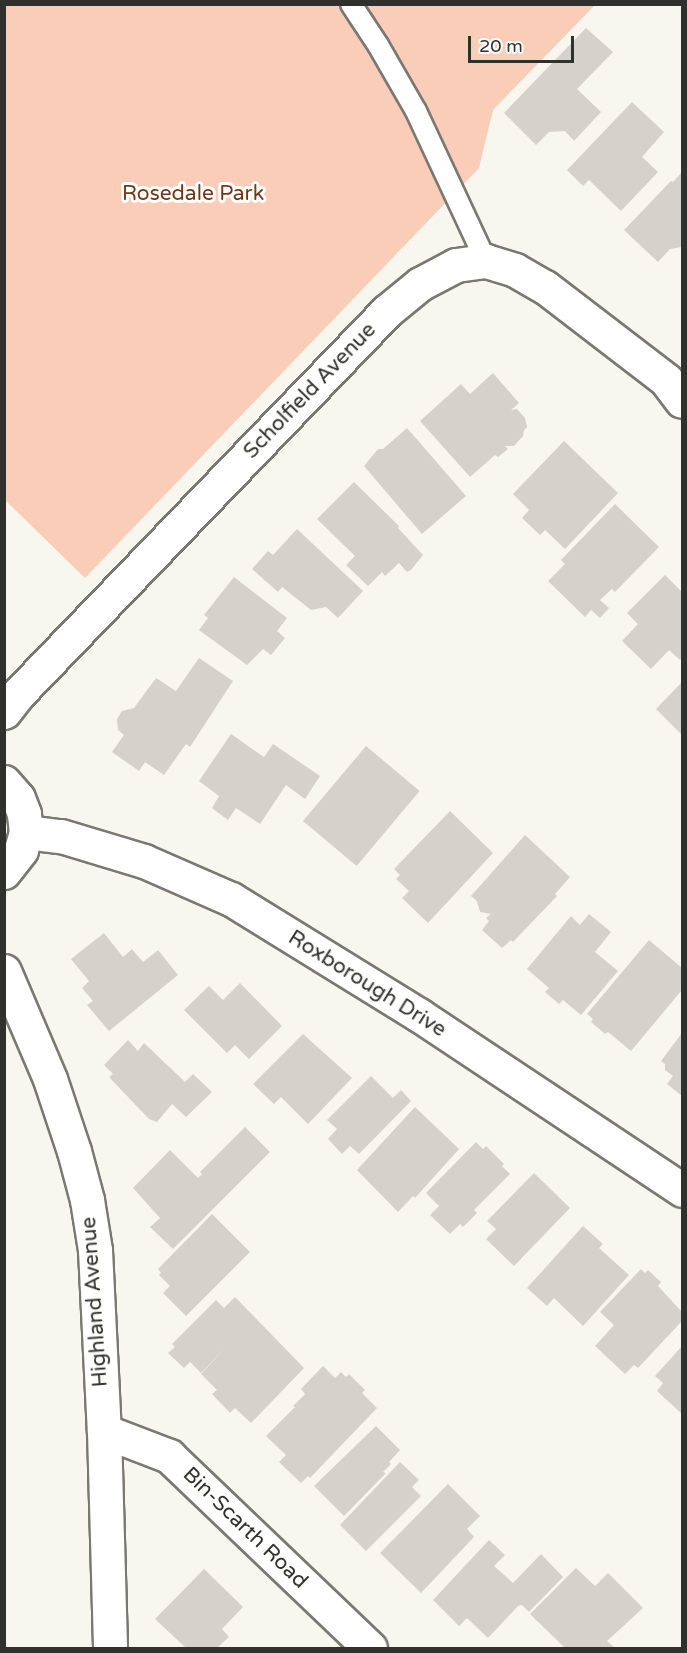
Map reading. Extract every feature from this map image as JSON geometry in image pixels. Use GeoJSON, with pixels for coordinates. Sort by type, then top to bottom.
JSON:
{"type":"FeatureCollection","features":[{"type":"Feature","properties":{"kind":"street","name":"Scholfield Avenue"},"geometry":{"type":"LineString","coordinates":[[4,712],[19,693],[387,311],[420,284],[456,265],[486,261],[515,270],[545,287],[677,381]]}},
{"type":"Feature","properties":{"kind":"street"},"geometry":{"type":"LineString","coordinates":[[4,782],[18,798],[24,814],[26,832],[21,850],[4,872]]}},
{"type":"Feature","properties":{"kind":"street","name":"Roxborough Drive"},"geometry":{"type":"LineString","coordinates":[[26,832],[61,836],[144,861],[231,899],[419,1015],[682,1190]]}},
{"type":"Feature","properties":{"kind":"street","name":"Highland Avenue"},"geometry":{"type":"LineString","coordinates":[[4,970],[50,1079],[74,1151],[87,1200],[95,1250],[104,1431],[110,1648]]}},
{"type":"Feature","properties":{"kind":"street","name":"Bin-Scarth Road"},"geometry":{"type":"LineString","coordinates":[[104,1431],[169,1456],[370,1648]]}},
{"type":"Feature","properties":{"kind":"lane"},"geometry":{"type":"LineString","coordinates":[[351,4],[416,111],[486,261]]}},
{"type":"Feature","properties":{"kind":"green space","name":"Rosedale Park"},"geometry":{"type":"Polygon","coordinates":[[[4,5],[595,5],[493,110],[479,168],[85,578],[5,500],[4,5]]]}},
{"type":"Feature","properties":{"kind":"building"},"geometry":{"type":"Polygon","coordinates":[[[586,28],[613,52],[577,89],[601,112],[574,141],[565,131],[549,132],[536,145],[504,113],[586,28]]]}},
{"type":"Feature","properties":{"kind":"building"},"geometry":{"type":"Polygon","coordinates":[[[632,102],[664,132],[642,157],[658,172],[621,211],[589,180],[583,186],[567,170],[632,102]]]}},
{"type":"Feature","properties":{"kind":"building"},"geometry":{"type":"Polygon","coordinates":[[[682,172],[682,247],[670,249],[658,262],[624,230],[682,172]]]}},
{"type":"Feature","properties":{"kind":"building"},"geometry":{"type":"Polygon","coordinates":[[[493,373],[519,403],[511,410],[517,409],[525,418],[527,427],[514,446],[505,446],[508,449],[498,457],[495,455],[470,477],[420,421],[461,384],[470,394],[493,373]]]}},
{"type":"Feature","properties":{"kind":"building"},"geometry":{"type":"Polygon","coordinates":[[[407,428],[466,496],[422,534],[364,466],[378,449],[383,449],[407,428]]]}},
{"type":"Feature","properties":{"kind":"building"},"geometry":{"type":"Polygon","coordinates":[[[564,441],[618,493],[565,549],[545,530],[540,535],[522,518],[529,510],[513,494],[564,441]]]}},
{"type":"Feature","properties":{"kind":"building"},"geometry":{"type":"Polygon","coordinates":[[[354,482],[399,526],[398,528],[423,555],[411,570],[407,572],[399,563],[385,576],[382,572],[368,586],[346,565],[355,556],[317,519],[354,482]]]}},
{"type":"Feature","properties":{"kind":"building"},"geometry":{"type":"Polygon","coordinates":[[[615,504],[659,547],[615,592],[612,589],[600,600],[609,608],[600,618],[591,610],[585,617],[548,581],[565,564],[561,560],[615,504]]]}},
{"type":"Feature","properties":{"kind":"building"},"geometry":{"type":"Polygon","coordinates":[[[297,529],[363,591],[338,618],[326,607],[311,610],[282,587],[278,592],[252,569],[268,551],[273,555],[297,529]]]}},
{"type":"Feature","properties":{"kind":"building"},"geometry":{"type":"Polygon","coordinates":[[[665,575],[682,592],[682,657],[680,660],[669,650],[651,669],[622,641],[638,624],[627,613],[665,575]]]}},
{"type":"Feature","properties":{"kind":"building"},"geometry":{"type":"Polygon","coordinates":[[[234,577],[287,618],[277,631],[285,638],[271,655],[263,649],[247,665],[199,630],[208,618],[204,615],[234,577]]]}},
{"type":"Feature","properties":{"kind":"building"},"geometry":{"type":"Polygon","coordinates":[[[199,658],[233,681],[190,747],[186,744],[164,775],[145,762],[139,771],[112,752],[124,735],[118,730],[117,719],[122,711],[134,708],[156,678],[176,691],[199,658]]]}},
{"type":"Feature","properties":{"kind":"building"},"geometry":{"type":"Polygon","coordinates":[[[682,682],[682,735],[656,709],[682,682]]]}},
{"type":"Feature","properties":{"kind":"building"},"geometry":{"type":"Polygon","coordinates":[[[231,734],[264,757],[273,744],[320,776],[305,799],[286,785],[260,824],[236,808],[228,820],[212,808],[219,796],[199,781],[231,734]]]}},
{"type":"Feature","properties":{"kind":"building"},"geometry":{"type":"Polygon","coordinates":[[[366,746],[420,791],[357,866],[303,821],[366,746]]]}},
{"type":"Feature","properties":{"kind":"building"},"geometry":{"type":"Polygon","coordinates":[[[450,811],[493,853],[428,923],[402,898],[409,891],[396,879],[400,875],[394,869],[450,811]]]}},
{"type":"Feature","properties":{"kind":"building"},"geometry":{"type":"Polygon","coordinates":[[[525,835],[570,877],[555,894],[557,896],[513,942],[511,940],[502,948],[482,930],[489,921],[486,918],[491,914],[480,912],[477,901],[471,896],[525,835]]]}},
{"type":"Feature","properties":{"kind":"building"},"geometry":{"type":"Polygon","coordinates":[[[589,914],[611,932],[595,952],[618,971],[581,1015],[563,1000],[559,1004],[545,992],[549,988],[527,969],[571,916],[580,925],[589,914]]]}},
{"type":"Feature","properties":{"kind":"building"},"geometry":{"type":"Polygon","coordinates":[[[104,933],[123,957],[132,949],[143,962],[158,950],[178,975],[109,1031],[87,1005],[93,1001],[82,988],[89,981],[71,959],[104,933]]]}},
{"type":"Feature","properties":{"kind":"building"},"geometry":{"type":"Polygon","coordinates":[[[649,940],[682,968],[682,990],[631,1051],[608,1032],[605,1034],[591,1022],[593,1019],[587,1014],[649,940]]]}},
{"type":"Feature","properties":{"kind":"building"},"geometry":{"type":"Polygon","coordinates":[[[240,983],[282,1026],[249,1059],[235,1045],[227,1053],[184,1010],[209,986],[223,1000],[240,983]]]}},
{"type":"Feature","properties":{"kind":"building"},"geometry":{"type":"Polygon","coordinates":[[[682,1033],[682,1096],[667,1084],[673,1076],[665,1070],[665,1064],[661,1061],[682,1033]]]}},
{"type":"Feature","properties":{"kind":"building"},"geometry":{"type":"Polygon","coordinates":[[[303,1034],[352,1078],[308,1124],[281,1097],[274,1104],[253,1084],[303,1034]]]}},
{"type":"Feature","properties":{"kind":"building"},"geometry":{"type":"Polygon","coordinates":[[[128,1040],[138,1051],[144,1043],[185,1082],[193,1074],[212,1092],[186,1117],[172,1104],[157,1122],[149,1119],[109,1077],[113,1074],[104,1065],[128,1040]]]}},
{"type":"Feature","properties":{"kind":"building"},"geometry":{"type":"Polygon","coordinates":[[[371,1076],[393,1098],[401,1090],[411,1101],[359,1154],[350,1146],[342,1154],[328,1139],[337,1129],[327,1120],[371,1076]]]}},
{"type":"Feature","properties":{"kind":"building"},"geometry":{"type":"Polygon","coordinates":[[[415,1107],[459,1149],[415,1198],[413,1196],[398,1212],[357,1170],[415,1107]]]}},
{"type":"Feature","properties":{"kind":"building"},"geometry":{"type":"Polygon","coordinates":[[[245,1127],[270,1152],[173,1249],[150,1227],[160,1218],[133,1188],[170,1150],[198,1178],[202,1174],[200,1172],[245,1127]]]}},
{"type":"Feature","properties":{"kind":"building"},"geometry":{"type":"Polygon","coordinates":[[[476,1142],[483,1149],[486,1146],[504,1164],[502,1166],[510,1174],[474,1210],[477,1213],[463,1227],[460,1224],[450,1234],[430,1215],[439,1206],[426,1193],[476,1142]]]}},
{"type":"Feature","properties":{"kind":"building"},"geometry":{"type":"Polygon","coordinates":[[[534,1173],[570,1208],[514,1266],[486,1239],[496,1229],[487,1221],[534,1173]]]}},
{"type":"Feature","properties":{"kind":"building"},"geometry":{"type":"Polygon","coordinates":[[[212,1214],[250,1252],[186,1316],[163,1293],[170,1286],[159,1275],[161,1273],[158,1269],[212,1214]]]}},
{"type":"Feature","properties":{"kind":"building"},"geometry":{"type":"Polygon","coordinates":[[[583,1226],[603,1244],[599,1248],[629,1275],[583,1326],[554,1298],[547,1306],[527,1288],[583,1226]]]}},
{"type":"Feature","properties":{"kind":"building"},"geometry":{"type":"Polygon","coordinates":[[[641,1269],[645,1273],[648,1270],[661,1282],[658,1286],[682,1312],[682,1321],[638,1368],[634,1365],[625,1374],[595,1346],[614,1325],[600,1312],[641,1269]]]}},
{"type":"Feature","properties":{"kind":"building"},"geometry":{"type":"Polygon","coordinates":[[[235,1297],[304,1368],[251,1423],[235,1408],[230,1413],[212,1394],[217,1390],[201,1374],[226,1347],[201,1373],[190,1362],[184,1368],[168,1353],[175,1347],[172,1344],[216,1300],[224,1308],[235,1297]]]}},
{"type":"Feature","properties":{"kind":"building"},"geometry":{"type":"Polygon","coordinates":[[[682,1346],[682,1414],[657,1391],[663,1383],[655,1376],[682,1346]]]}},
{"type":"Feature","properties":{"kind":"building"},"geometry":{"type":"Polygon","coordinates":[[[323,1366],[335,1378],[341,1372],[346,1377],[349,1374],[365,1390],[362,1393],[377,1408],[310,1478],[308,1476],[301,1483],[279,1462],[286,1455],[266,1436],[295,1407],[293,1406],[305,1394],[301,1389],[323,1366]]]}},
{"type":"Feature","properties":{"kind":"building"},"geometry":{"type":"Polygon","coordinates":[[[376,1426],[400,1450],[383,1472],[386,1473],[344,1516],[314,1486],[376,1426]]]}},
{"type":"Feature","properties":{"kind":"building"},"geometry":{"type":"Polygon","coordinates":[[[400,1462],[419,1480],[412,1487],[421,1496],[366,1551],[340,1525],[400,1462]]]}},
{"type":"Feature","properties":{"kind":"building"},"geometry":{"type":"Polygon","coordinates":[[[448,1484],[480,1516],[467,1529],[474,1537],[421,1593],[380,1553],[448,1484]]]}},
{"type":"Feature","properties":{"kind":"building"},"geometry":{"type":"Polygon","coordinates":[[[489,1540],[505,1555],[494,1566],[513,1583],[541,1554],[563,1577],[529,1612],[522,1605],[518,1606],[488,1638],[467,1618],[459,1626],[433,1600],[489,1540]]]}},
{"type":"Feature","properties":{"kind":"building"},"geometry":{"type":"Polygon","coordinates":[[[576,1568],[595,1586],[608,1573],[643,1608],[607,1641],[615,1648],[565,1648],[530,1614],[576,1568]]]}},
{"type":"Feature","properties":{"kind":"building"},"geometry":{"type":"Polygon","coordinates":[[[204,1569],[243,1607],[222,1629],[229,1637],[217,1648],[186,1648],[155,1619],[204,1569]]]}}]}
